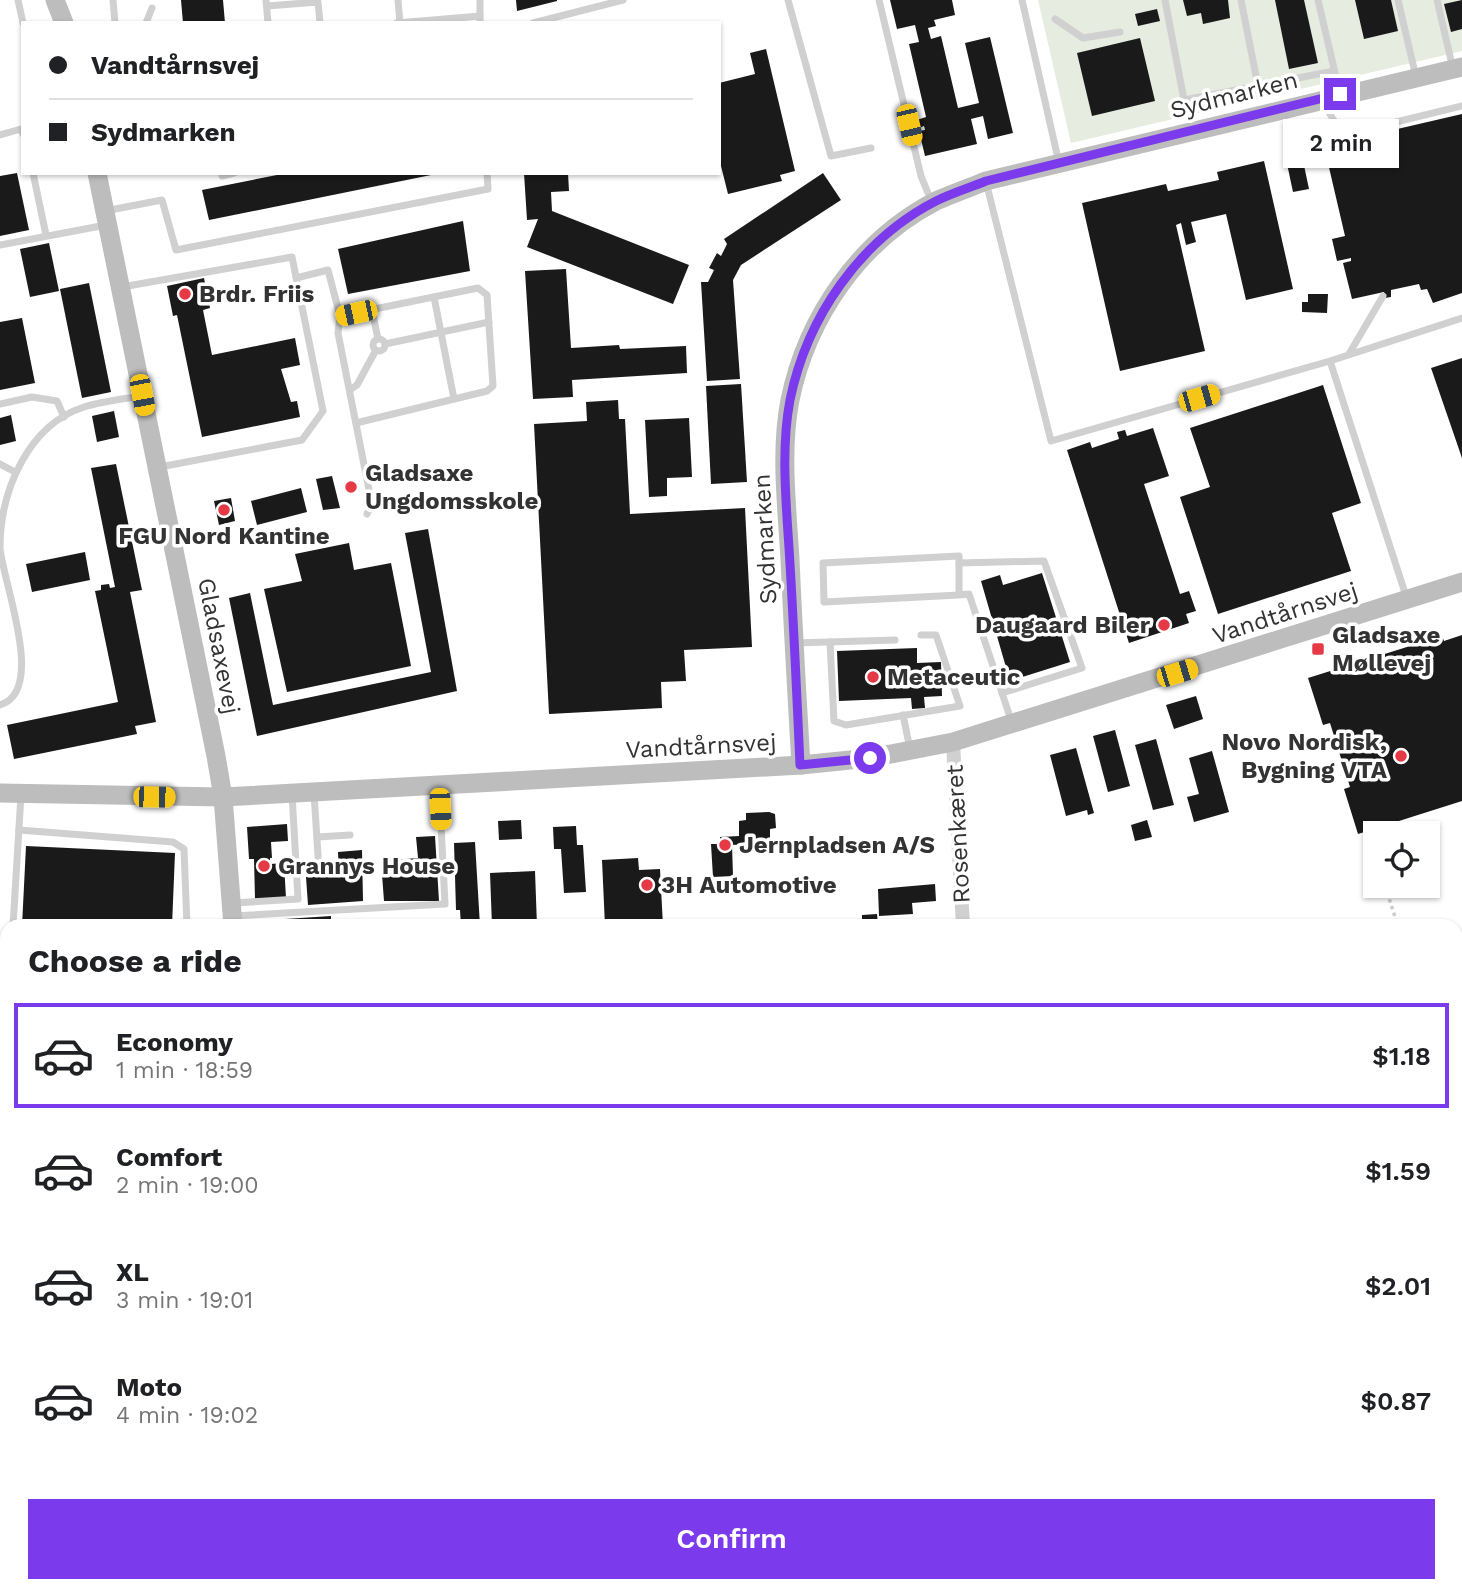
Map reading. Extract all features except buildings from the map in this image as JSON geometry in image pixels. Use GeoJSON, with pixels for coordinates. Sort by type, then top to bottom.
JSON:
{"type":"FeatureCollection","features":[{"type":"Feature","properties":{"kind":"street"},"geometry":{"type":"LineString","coordinates":[[55,0],[65,21]]}},
{"type":"Feature","properties":{"kind":"street"},"geometry":{"type":"LineString","coordinates":[[66,21],[67,0]]}},
{"type":"Feature","properties":{"kind":"street","name":"Sydmarken"},"geometry":{"type":"LineString","coordinates":[[800,765],[785,464],[790,401],[804,349],[826,303],[854,267],[890,232],[932,204],[986,181],[1457,68]]}},
{"type":"Feature","properties":{"kind":"street","name":"Gladsaxevej"},"geometry":{"type":"LineString","coordinates":[[97,175],[223,797],[232,915]]}},
{"type":"Feature","properties":{"kind":"street","name":"Vandtårnsvej"},"geometry":{"type":"LineString","coordinates":[[0,793],[223,797],[800,765],[911,750],[953,742],[1462,582]]}},
{"type":"Feature","properties":{"kind":"street","name":"Rosenkæret"},"geometry":{"type":"LineString","coordinates":[[953,742],[963,919]]}},
{"type":"Feature","properties":{"kind":"lane"},"geometry":{"type":"LineString","coordinates":[[18,0],[23,21]]}},
{"type":"Feature","properties":{"kind":"lane"},"geometry":{"type":"LineString","coordinates":[[113,0],[115,21]]}},
{"type":"Feature","properties":{"kind":"lane"},"geometry":{"type":"LineString","coordinates":[[398,0],[398,21]]}},
{"type":"Feature","properties":{"kind":"lane"},"geometry":{"type":"LineString","coordinates":[[453,21],[480,20],[480,0]]}},
{"type":"Feature","properties":{"kind":"lane"},"geometry":{"type":"LineString","coordinates":[[541,21],[623,0]]}},
{"type":"Feature","properties":{"kind":"lane"},"geometry":{"type":"LineString","coordinates":[[788,0],[831,156],[871,148]]}},
{"type":"Feature","properties":{"kind":"lane"},"geometry":{"type":"LineString","coordinates":[[879,0],[921,176],[932,204]]}},
{"type":"Feature","properties":{"kind":"lane"},"geometry":{"type":"LineString","coordinates":[[1022,0],[1059,164]]}},
{"type":"Feature","properties":{"kind":"lane"},"geometry":{"type":"LineString","coordinates":[[1165,0],[1184,100],[1334,71]]}},
{"type":"Feature","properties":{"kind":"lane"},"geometry":{"type":"LineString","coordinates":[[1241,0],[1258,86]]}},
{"type":"Feature","properties":{"kind":"lane"},"geometry":{"type":"LineString","coordinates":[[1318,0],[1334,71],[1330,97],[1341,132],[1351,133],[1462,106]]}},
{"type":"Feature","properties":{"kind":"lane"},"geometry":{"type":"LineString","coordinates":[[1398,0],[1416,77]]}},
{"type":"Feature","properties":{"kind":"lane"},"geometry":{"type":"LineString","coordinates":[[1437,0],[1457,68]]}},
{"type":"Feature","properties":{"kind":"lane"},"geometry":{"type":"LineString","coordinates":[[268,21],[266,3],[318,2],[320,21]]}},
{"type":"Feature","properties":{"kind":"lane"},"geometry":{"type":"LineString","coordinates":[[147,21],[152,8]]}},
{"type":"Feature","properties":{"kind":"lane"},"geometry":{"type":"LineString","coordinates":[[1055,19],[1083,38],[1120,32]]}},
{"type":"Feature","properties":{"kind":"lane"},"geometry":{"type":"LineString","coordinates":[[0,135],[21,129]]}},
{"type":"Feature","properties":{"kind":"lane"},"geometry":{"type":"LineString","coordinates":[[33,175],[46,235]]}},
{"type":"Feature","properties":{"kind":"lane"},"geometry":{"type":"LineString","coordinates":[[222,176],[226,175]]}},
{"type":"Feature","properties":{"kind":"lane"},"geometry":{"type":"LineString","coordinates":[[0,245],[46,235],[162,200],[176,250],[488,189],[487,175]]}},
{"type":"Feature","properties":{"kind":"lane"},"geometry":{"type":"LineString","coordinates":[[986,181],[1051,441],[1329,361],[1462,318]]}},
{"type":"Feature","properties":{"kind":"lane"},"geometry":{"type":"LineString","coordinates":[[121,288],[292,257],[323,411],[302,440],[157,468]]}},
{"type":"Feature","properties":{"kind":"lane"},"geometry":{"type":"LineString","coordinates":[[296,278],[328,270],[340,316],[338,332],[372,505],[367,514]]}},
{"type":"Feature","properties":{"kind":"lane"},"geometry":{"type":"LineString","coordinates":[[340,316],[478,288],[487,295],[494,386],[487,391],[356,423]]}},
{"type":"Feature","properties":{"kind":"lane"},"geometry":{"type":"LineString","coordinates":[[1349,355],[1383,296]]}},
{"type":"Feature","properties":{"kind":"lane"},"geometry":{"type":"LineString","coordinates":[[434,297],[454,399]]}},
{"type":"Feature","properties":{"kind":"lane"},"geometry":{"type":"LineString","coordinates":[[372,310],[382,341]]}},
{"type":"Feature","properties":{"kind":"lane"},"geometry":{"type":"LineString","coordinates":[[349,390],[357,385],[376,350],[372,343],[489,322]]}},
{"type":"Feature","properties":{"kind":"lane"},"geometry":{"type":"LineString","coordinates":[[1329,361],[1407,600]]}},
{"type":"Feature","properties":{"kind":"lane"},"geometry":{"type":"LineString","coordinates":[[0,705],[15,697],[22,682],[21,649],[0,547],[2,520],[15,472],[33,441],[64,417],[84,407],[142,395]]}},
{"type":"Feature","properties":{"kind":"lane"},"geometry":{"type":"LineString","coordinates":[[0,404],[48,397],[57,401],[64,417]]}},
{"type":"Feature","properties":{"kind":"lane"},"geometry":{"type":"LineString","coordinates":[[0,464],[15,472]]}},
{"type":"Feature","properties":{"kind":"lane"},"geometry":{"type":"LineString","coordinates":[[959,595],[959,556],[823,563],[824,602],[959,595],[969,594],[1012,724]]}},
{"type":"Feature","properties":{"kind":"lane"},"geometry":{"type":"LineString","coordinates":[[958,563],[1044,561],[1082,668],[1002,692]]}},
{"type":"Feature","properties":{"kind":"lane"},"geometry":{"type":"LineString","coordinates":[[830,642],[834,721],[846,725],[960,706],[936,635],[921,635]]}},
{"type":"Feature","properties":{"kind":"lane"},"geometry":{"type":"LineString","coordinates":[[794,643],[895,640]]}},
{"type":"Feature","properties":{"kind":"lane"},"geometry":{"type":"LineString","coordinates":[[903,715],[911,750]]}},
{"type":"Feature","properties":{"kind":"lane"},"geometry":{"type":"LineString","coordinates":[[232,915],[444,904],[439,785]]}},
{"type":"Feature","properties":{"kind":"lane"},"geometry":{"type":"LineString","coordinates":[[314,792],[318,871]]}},
{"type":"Feature","properties":{"kind":"lane"},"geometry":{"type":"LineString","coordinates":[[232,915],[298,899],[292,793]]}},
{"type":"Feature","properties":{"kind":"lane"},"geometry":{"type":"LineString","coordinates":[[13,919],[20,794]]}},
{"type":"Feature","properties":{"kind":"lane"},"geometry":{"type":"LineString","coordinates":[[19,830],[173,842],[184,849],[187,919]]}},
{"type":"Feature","properties":{"kind":"lane"},"geometry":{"type":"LineString","coordinates":[[317,837],[350,835]]}},
{"type":"Feature","properties":{"kind":"path"},"geometry":{"type":"LineString","coordinates":[[1389,898],[1396,919]]}},
{"type":"Feature","properties":{"kind":"shaded area"},"geometry":{"type":"Polygon","coordinates":[[[1038,0],[1462,0],[1462,51],[1071,143],[1038,0]]]}},
{"type":"Feature","properties":{"kind":"place","name":"Brdr. Friis"},"geometry":{"type":"Point","coordinates":[185,294]}},
{"type":"Feature","properties":{"kind":"place","name":"Gladsaxe Ungdomsskole"},"geometry":{"type":"Point","coordinates":[351,487]}},
{"type":"Feature","properties":{"kind":"place","name":"FGU Nord Kantine"},"geometry":{"type":"Point","coordinates":[224,510]}},
{"type":"Feature","properties":{"kind":"place","name":"Daugaard Biler"},"geometry":{"type":"Point","coordinates":[1164,625]}},
{"type":"Feature","properties":{"kind":"place","name":"Gladsaxe Møllevej"},"geometry":{"type":"Point","coordinates":[1318,649]}},
{"type":"Feature","properties":{"kind":"place","name":"Metaceutic"},"geometry":{"type":"Point","coordinates":[873,677]}},
{"type":"Feature","properties":{"kind":"place","name":"Novo Nordisk, Bygning VTA"},"geometry":{"type":"Point","coordinates":[1401,756]}},
{"type":"Feature","properties":{"kind":"place","name":"Jernpladsen A/S"},"geometry":{"type":"Point","coordinates":[725,845]}},
{"type":"Feature","properties":{"kind":"place","name":"Grannys House"},"geometry":{"type":"Point","coordinates":[264,866]}},
{"type":"Feature","properties":{"kind":"place","name":"3H Automotive"},"geometry":{"type":"Point","coordinates":[647,885]}},
{"type":"Feature","properties":{"kind":"route"},"geometry":{"type":"LineString","coordinates":[[870,758],[800,765],[785,464],[790,401],[804,349],[826,303],[854,267],[890,232],[935,202],[986,181],[1340,94]]}}]}
